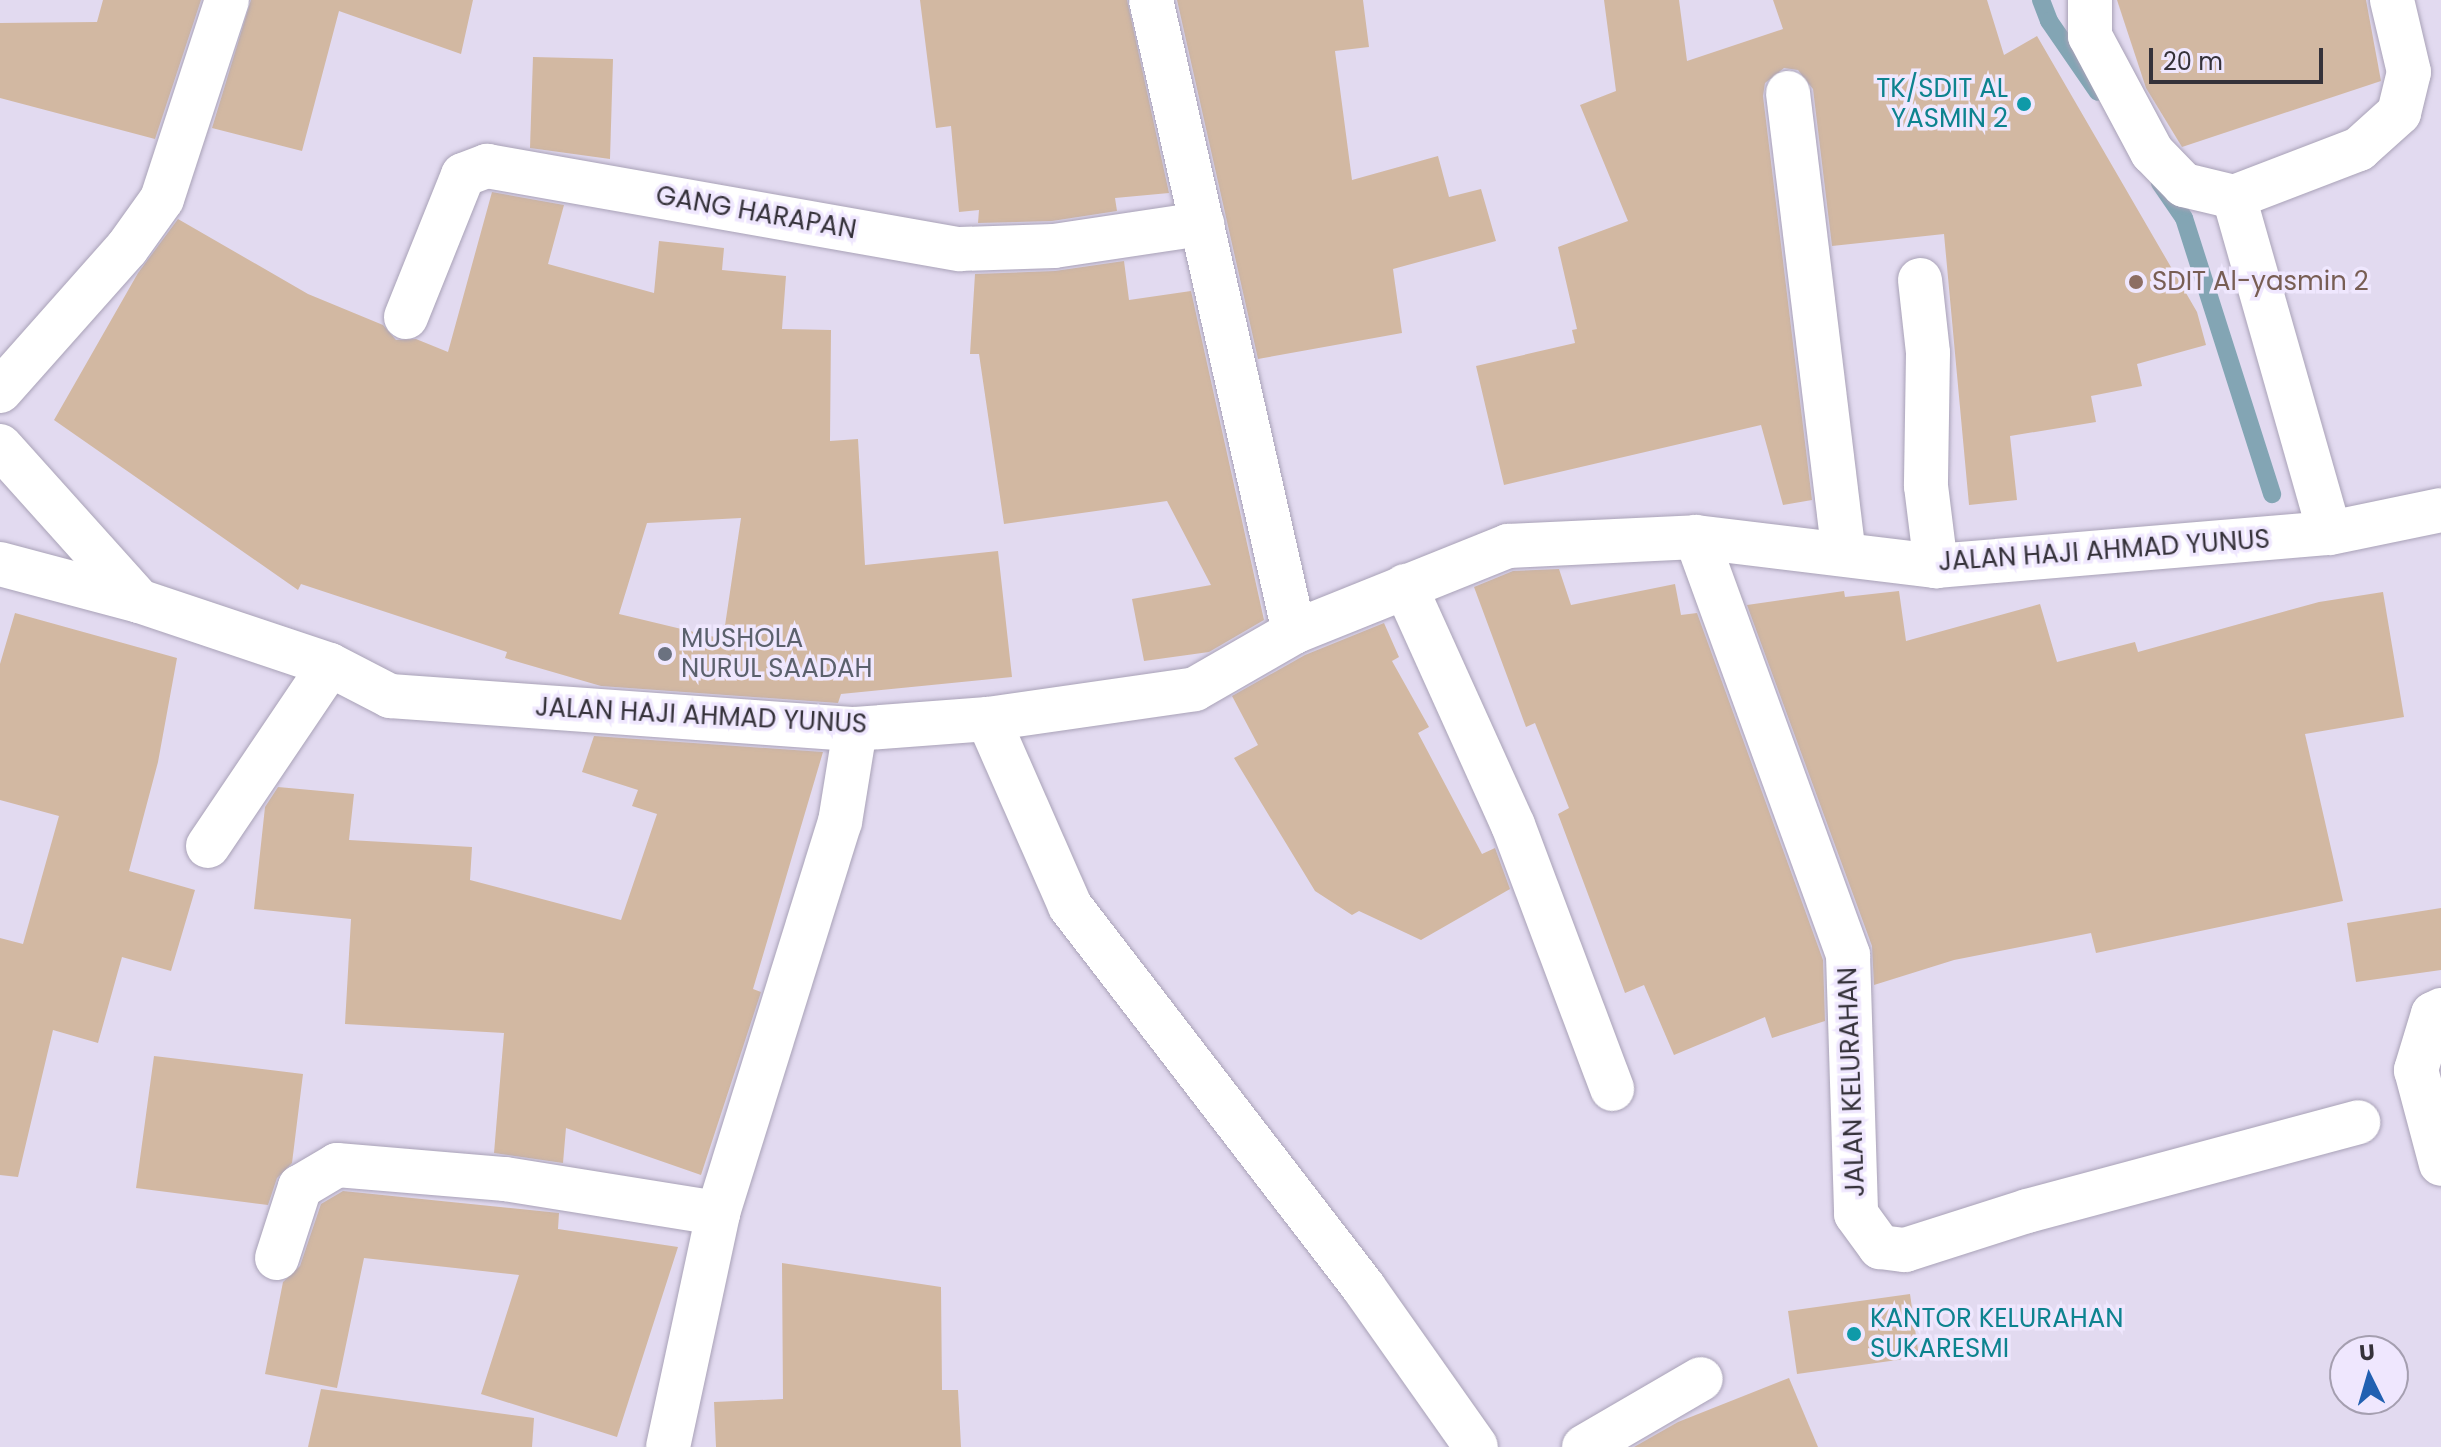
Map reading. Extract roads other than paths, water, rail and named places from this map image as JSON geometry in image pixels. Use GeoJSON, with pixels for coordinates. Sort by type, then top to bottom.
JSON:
{"type":"FeatureCollection","features":[{"type":"Feature","properties":{"kind":"street"},"geometry":{"type":"LineString","coordinates":[[0,391],[127,248],[162,199],[227,0]]}},
{"type":"Feature","properties":{"kind":"street"},"geometry":{"type":"LineString","coordinates":[[1151,0],[1294,632]]}},
{"type":"Feature","properties":{"kind":"street"},"geometry":{"type":"LineString","coordinates":[[2090,0],[2090,36],[2152,152],[2184,185],[2234,197],[2359,149],[2399,113],[2409,72],[2392,0]]}},
{"type":"Feature","properties":{"kind":"street"},"geometry":{"type":"LineString","coordinates":[[1788,93],[1844,554]]}},
{"type":"Feature","properties":{"kind":"street","name":"GANG HARAPAN"},"geometry":{"type":"LineString","coordinates":[[406,317],[463,175],[487,166],[960,249],[1054,246],[1202,224]]}},
{"type":"Feature","properties":{"kind":"street"},"geometry":{"type":"LineString","coordinates":[[2234,197],[2330,533]]}},
{"type":"Feature","properties":{"kind":"street"},"geometry":{"type":"LineString","coordinates":[[1920,280],[1928,353],[1926,486],[1936,566]]}},
{"type":"Feature","properties":{"kind":"street"},"geometry":{"type":"LineString","coordinates":[[0,446],[139,601]]}},
{"type":"Feature","properties":{"kind":"street","name":"JALAN HAJI AHMAD YUNUS"},"geometry":{"type":"LineString","coordinates":[[0,564],[139,601],[330,665],[390,696],[855,729],[988,719],[1195,689],[1294,632],[1508,546],[1696,537],[1936,566],[2330,533],[2441,510]]}},
{"type":"Feature","properties":{"kind":"street","name":"JALAN KELURAHAN"},"geometry":{"type":"LineString","coordinates":[[1696,537],[1848,955],[1856,1214],[1880,1247],[1905,1250],[2027,1211],[2358,1122]]}},
{"type":"Feature","properties":{"kind":"street"},"geometry":{"type":"LineString","coordinates":[[1405,586],[1513,825],[1612,1089]]}},
{"type":"Feature","properties":{"kind":"street"},"geometry":{"type":"LineString","coordinates":[[208,846],[330,665]]}},
{"type":"Feature","properties":{"kind":"street"},"geometry":{"type":"LineString","coordinates":[[988,719],[1070,906],[1364,1288],[1476,1447]]}},
{"type":"Feature","properties":{"kind":"street"},"geometry":{"type":"LineString","coordinates":[[668,1447],[718,1213],[840,822],[855,729]]}},
{"type":"Feature","properties":{"kind":"street"},"geometry":{"type":"LineString","coordinates":[[2441,1010],[2433,1014],[2416,1070],[2441,1164]]}},
{"type":"Feature","properties":{"kind":"street"},"geometry":{"type":"LineString","coordinates":[[277,1258],[300,1187],[337,1165],[505,1179],[718,1213]]}},
{"type":"Feature","properties":{"kind":"street"},"geometry":{"type":"LineString","coordinates":[[1584,1447],[1701,1379]]}},
{"type":"Feature","properties":{"kind":"waterway"},"geometry":{"type":"LineString","coordinates":[[2041,0],[2049,21],[2098,92]]}},
{"type":"Feature","properties":{"kind":"waterway"},"geometry":{"type":"LineString","coordinates":[[2160,183],[2184,218],[2272,494]]}},
{"type":"Feature","properties":{"kind":"place","name":"TK/SDIT AL YASMIN 2"},"geometry":{"type":"Point","coordinates":[2024,104]}},
{"type":"Feature","properties":{"kind":"place","name":"SDIT Al-yasmin 2"},"geometry":{"type":"Point","coordinates":[2136,282]}},
{"type":"Feature","properties":{"kind":"place","name":"MUSHOLA NURUL SAADAH"},"geometry":{"type":"Point","coordinates":[665,654]}},
{"type":"Feature","properties":{"kind":"place","name":"KANTOR KELURAHAN SUKARESMI"},"geometry":{"type":"Point","coordinates":[1854,1334]}}]}
